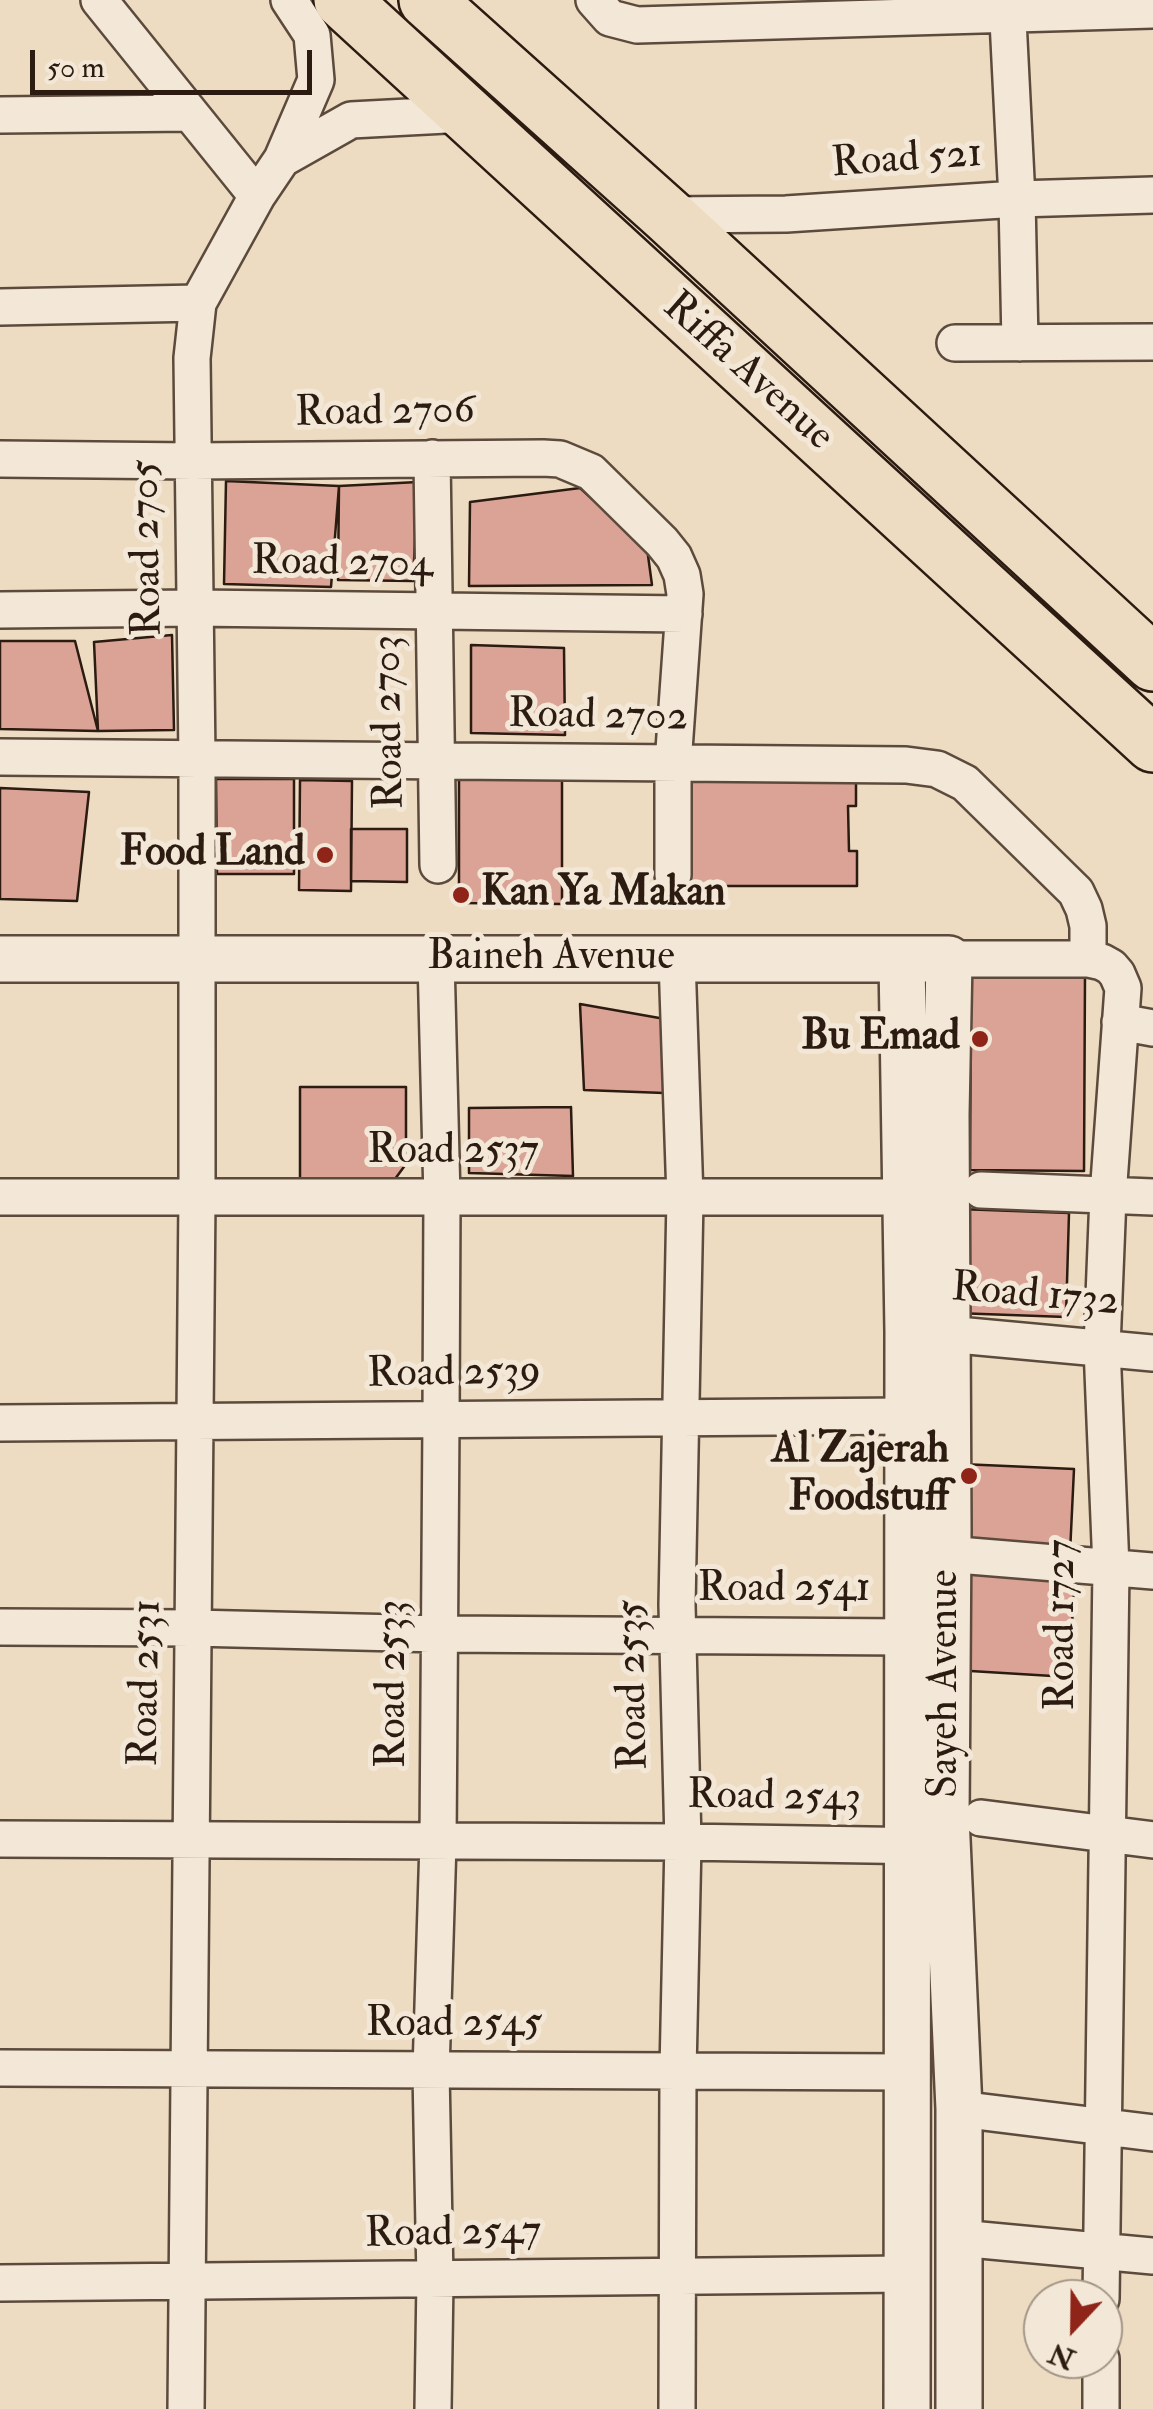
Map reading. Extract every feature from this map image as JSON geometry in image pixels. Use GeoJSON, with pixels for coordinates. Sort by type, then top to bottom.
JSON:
{"type":"FeatureCollection","features":[{"type":"Feature","properties":{"kind":"main road","name":"Riffa Avenue"},"geometry":{"type":"LineString","coordinates":[[342,0],[1153,744]]}},
{"type":"Feature","properties":{"kind":"main road","name":"Riffa Avenue"},"geometry":{"type":"LineString","coordinates":[[440,7],[1153,662]]}},
{"type":"Feature","properties":{"kind":"street"},"geometry":{"type":"LineString","coordinates":[[99,0],[257,196]]}},
{"type":"Feature","properties":{"kind":"street","name":"Road 2705"},"geometry":{"type":"LineString","coordinates":[[196,959],[192,358],[198,302],[282,159],[316,80],[312,35],[289,0]]}},
{"type":"Feature","properties":{"kind":"street"},"geometry":{"type":"LineString","coordinates":[[594,0],[610,18],[636,26],[733,11],[1007,6],[1153,10]]}},
{"type":"Feature","properties":{"kind":"street"},"geometry":{"type":"LineString","coordinates":[[1007,6],[1020,343]]}},
{"type":"Feature","properties":{"kind":"street"},"geometry":{"type":"LineString","coordinates":[[0,115],[190,113]]}},
{"type":"Feature","properties":{"kind":"street","name":"Road 2705"},"geometry":{"type":"LineString","coordinates":[[282,159],[351,120],[465,114]]}},
{"type":"Feature","properties":{"kind":"street","name":"Road 521"},"geometry":{"type":"LineString","coordinates":[[667,215],[786,214],[1017,199],[1153,196]]}},
{"type":"Feature","properties":{"kind":"street"},"geometry":{"type":"LineString","coordinates":[[0,307],[198,302]]}},
{"type":"Feature","properties":{"kind":"street"},"geometry":{"type":"LineString","coordinates":[[955,343],[1153,342]]}},
{"type":"Feature","properties":{"kind":"street","name":"Road 2706"},"geometry":{"type":"LineString","coordinates":[[0,458],[560,459],[591,472],[662,542],[682,575],[685,594],[673,764],[673,875]]}},
{"type":"Feature","properties":{"kind":"street","name":"Road 2703"},"geometry":{"type":"LineString","coordinates":[[432,458],[438,865]]}},
{"type":"Feature","properties":{"kind":"street","name":"Road 2704"},"geometry":{"type":"LineString","coordinates":[[0,610],[195,608],[684,614]]}},
{"type":"Feature","properties":{"kind":"street","name":"Road 2702"},"geometry":{"type":"LineString","coordinates":[[0,757],[906,765],[937,769],[965,782],[1076,892],[1084,909],[1095,960]]}},
{"type":"Feature","properties":{"kind":"street","name":"Sayeh Avenue"},"geometry":{"type":"LineString","coordinates":[[902,958],[907,1197],[928,1332],[908,1416],[908,1637],[945,1837],[908,2072],[907,2409]]}},
{"type":"Feature","properties":{"kind":"street","name":"Sayeh Avenue"},"geometry":{"type":"LineString","coordinates":[[949,958],[946,1114],[928,1332],[945,1837],[960,2109],[959,2409]]}},
{"type":"Feature","properties":{"kind":"street","name":"Baineh Avenue"},"geometry":{"type":"LineString","coordinates":[[0,959],[1095,960]]}},
{"type":"Feature","properties":{"kind":"street","name":"Road 2531"},"geometry":{"type":"LineString","coordinates":[[186,2409],[196,959]]}},
{"type":"Feature","properties":{"kind":"street","name":"Road 2533"},"geometry":{"type":"LineString","coordinates":[[433,2409],[431,2070],[438,1842],[442,1420],[436,959]]}},
{"type":"Feature","properties":{"kind":"street","name":"Road 2535"},"geometry":{"type":"LineString","coordinates":[[677,959],[685,1198],[679,1418],[678,1636],[683,1842],[677,2409]]}},
{"type":"Feature","properties":{"kind":"street","name":"Road 1727"},"geometry":{"type":"LineString","coordinates":[[1095,960],[1117,974],[1136,1025],[1108,1196],[1102,1346],[1111,1568],[1101,2279]]}},
{"type":"Feature","properties":{"kind":"street"},"geometry":{"type":"LineString","coordinates":[[981,1190],[1153,1197]]}},
{"type":"Feature","properties":{"kind":"street","name":"Road 2537"},"geometry":{"type":"LineString","coordinates":[[0,1197],[907,1197]]}},
{"type":"Feature","properties":{"kind":"street","name":"Road 1732"},"geometry":{"type":"LineString","coordinates":[[928,1332],[1153,1353]]}},
{"type":"Feature","properties":{"kind":"street","name":"Road 2539"},"geometry":{"type":"LineString","coordinates":[[0,1423],[908,1416]]}},
{"type":"Feature","properties":{"kind":"street"},"geometry":{"type":"LineString","coordinates":[[970,1556],[1153,1571]]}},
{"type":"Feature","properties":{"kind":"street","name":"Road 2541"},"geometry":{"type":"LineString","coordinates":[[0,1628],[908,1637]]}},
{"type":"Feature","properties":{"kind":"street","name":"Road 2543"},"geometry":{"type":"LineString","coordinates":[[0,1840],[683,1842],[1106,1835],[1153,1840]]}},
{"type":"Feature","properties":{"kind":"street","name":"Road 2545"},"geometry":{"type":"LineString","coordinates":[[0,2068],[908,2072]]}},
{"type":"Feature","properties":{"kind":"street"},"geometry":{"type":"LineString","coordinates":[[960,2109],[1153,2134]]}},
{"type":"Feature","properties":{"kind":"street"},"geometry":{"type":"LineString","coordinates":[[959,2238],[1153,2256]]}},
{"type":"Feature","properties":{"kind":"street","name":"Road 2547"},"geometry":{"type":"LineString","coordinates":[[0,2283],[908,2274]]}},
{"type":"Feature","properties":{"kind":"street"},"geometry":{"type":"LineString","coordinates":[[1101,2379],[1101,2409]]}},
{"type":"Feature","properties":{"kind":"building"},"geometry":{"type":"Polygon","coordinates":[[[226,481],[339,486],[331,587],[224,584],[226,481]]]}},
{"type":"Feature","properties":{"kind":"building"},"geometry":{"type":"Polygon","coordinates":[[[418,482],[413,581],[338,580],[339,486],[418,482]]]}},
{"type":"Feature","properties":{"kind":"building"},"geometry":{"type":"Polygon","coordinates":[[[580,488],[647,548],[652,585],[469,586],[470,502],[580,488]]]}},
{"type":"Feature","properties":{"kind":"building"},"geometry":{"type":"Polygon","coordinates":[[[172,635],[174,730],[98,731],[94,642],[172,635]]]}},
{"type":"Feature","properties":{"kind":"building"},"geometry":{"type":"Polygon","coordinates":[[[0,641],[75,641],[98,731],[0,729],[0,641]]]}},
{"type":"Feature","properties":{"kind":"building"},"geometry":{"type":"Polygon","coordinates":[[[471,645],[564,648],[565,735],[471,733],[471,645]]]}},
{"type":"Feature","properties":{"kind":"building"},"geometry":{"type":"Polygon","coordinates":[[[682,770],[856,770],[856,806],[848,806],[849,851],[857,851],[857,886],[682,886],[682,770]]]}},
{"type":"Feature","properties":{"kind":"building"},"geometry":{"type":"Polygon","coordinates":[[[459,772],[562,773],[562,904],[459,903],[459,772]]]}},
{"type":"Feature","properties":{"kind":"building"},"geometry":{"type":"Polygon","coordinates":[[[216,779],[294,779],[294,874],[217,874],[216,779]]]}},
{"type":"Feature","properties":{"kind":"building","name":"Food Land"},"geometry":{"type":"Polygon","coordinates":[[[300,780],[352,781],[351,891],[299,890],[300,780]]]}},
{"type":"Feature","properties":{"kind":"building"},"geometry":{"type":"Polygon","coordinates":[[[0,788],[89,792],[77,901],[0,899],[0,788]]]}},
{"type":"Feature","properties":{"kind":"building"},"geometry":{"type":"Polygon","coordinates":[[[351,829],[407,829],[407,882],[351,881],[351,829]]]}},
{"type":"Feature","properties":{"kind":"building"},"geometry":{"type":"Polygon","coordinates":[[[971,973],[1085,974],[1084,1171],[970,1170],[971,973]]]}},
{"type":"Feature","properties":{"kind":"building"},"geometry":{"type":"Polygon","coordinates":[[[580,1004],[665,1019],[664,1093],[584,1090],[580,1004]]]}},
{"type":"Feature","properties":{"kind":"building"},"geometry":{"type":"Polygon","coordinates":[[[300,1087],[406,1087],[406,1164],[395,1179],[300,1178],[300,1087]]]}},
{"type":"Feature","properties":{"kind":"building"},"geometry":{"type":"Polygon","coordinates":[[[571,1107],[573,1176],[469,1173],[469,1108],[571,1107]]]}},
{"type":"Feature","properties":{"kind":"building"},"geometry":{"type":"Polygon","coordinates":[[[959,1209],[1069,1213],[1066,1317],[955,1313],[959,1209]]]}},
{"type":"Feature","properties":{"kind":"building"},"geometry":{"type":"Polygon","coordinates":[[[961,1464],[1074,1469],[1070,1553],[958,1548],[961,1464]]]}},
{"type":"Feature","properties":{"kind":"building"},"geometry":{"type":"Polygon","coordinates":[[[960,1563],[1075,1570],[1069,1677],[954,1670],[960,1563]]]}},
{"type":"Feature","properties":{"kind":"place","name":"Food Land"},"geometry":{"type":"Point","coordinates":[325,855]}},
{"type":"Feature","properties":{"kind":"place","name":"Kan Ya Makan"},"geometry":{"type":"Point","coordinates":[461,895]}},
{"type":"Feature","properties":{"kind":"place","name":"Bu Emad"},"geometry":{"type":"Point","coordinates":[980,1039]}},
{"type":"Feature","properties":{"kind":"place","name":"Al Zajerah Foodstuff"},"geometry":{"type":"Point","coordinates":[969,1476]}}]}
